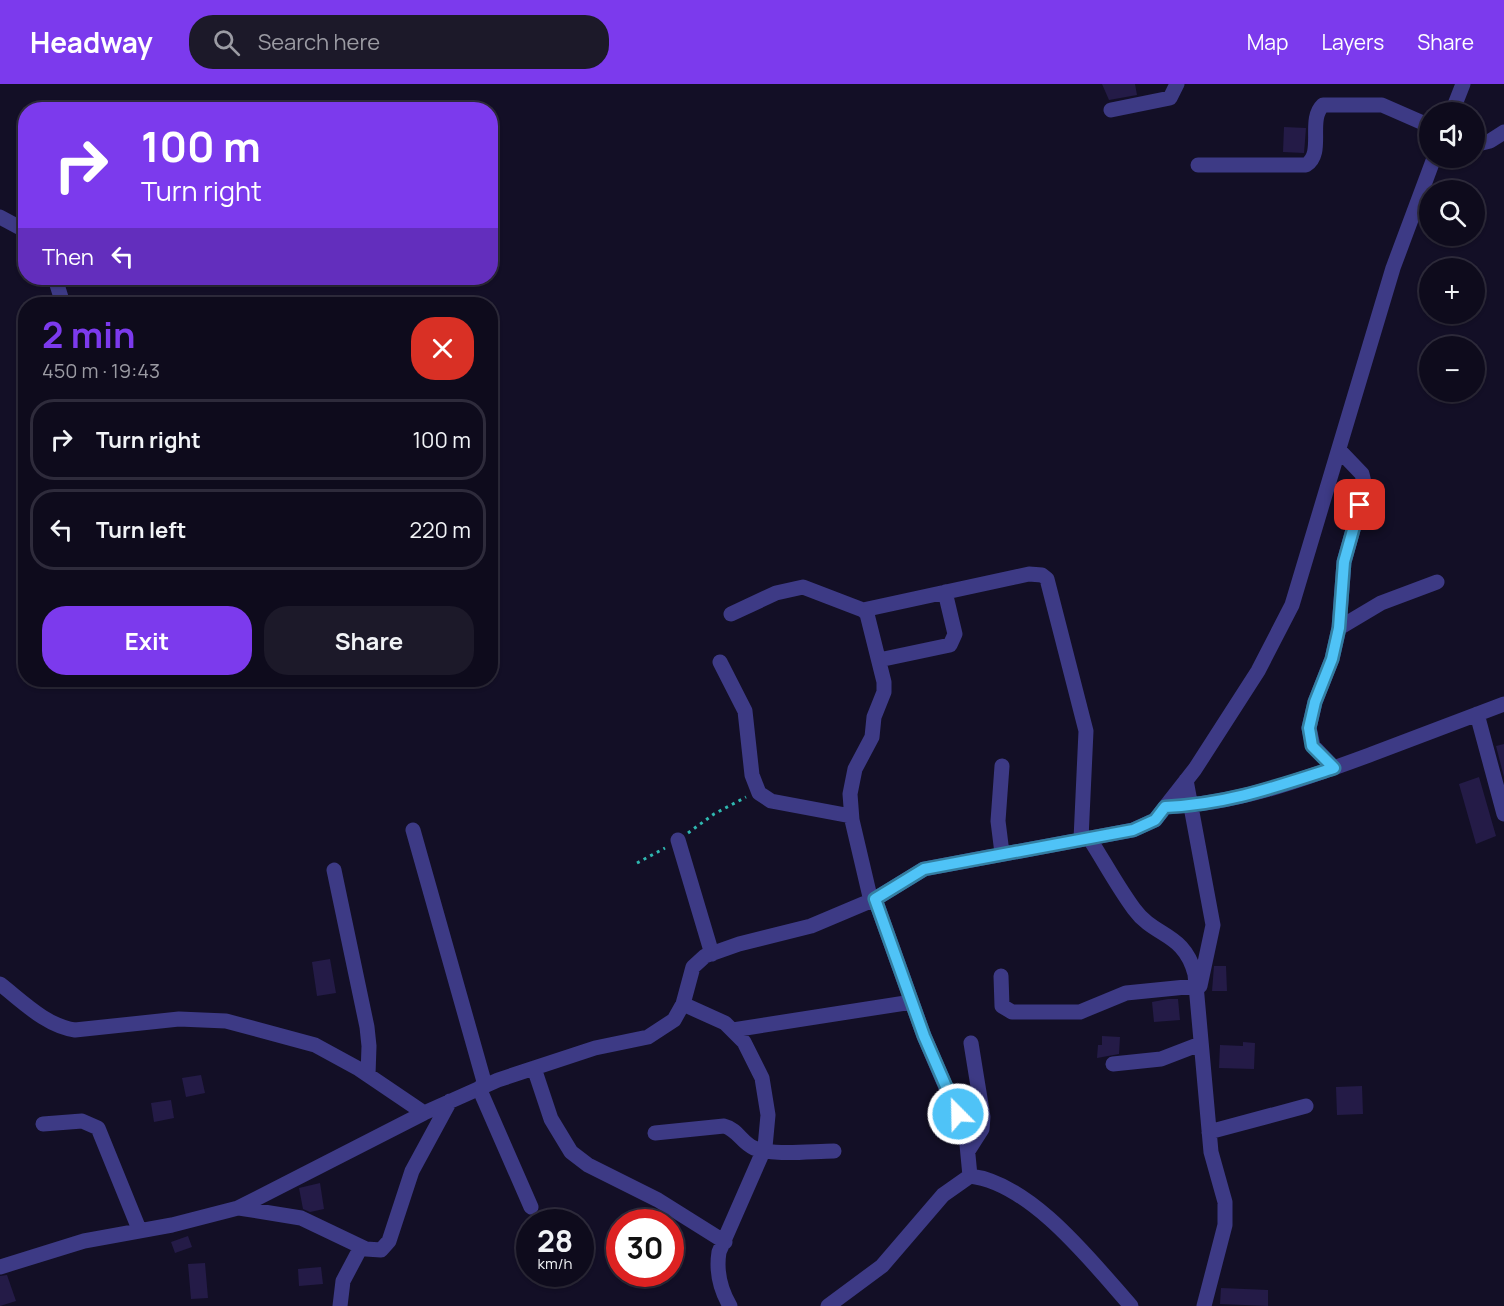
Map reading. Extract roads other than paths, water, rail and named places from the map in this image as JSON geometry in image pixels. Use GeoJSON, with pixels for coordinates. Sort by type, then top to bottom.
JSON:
{"type":"FeatureCollection","features":[{"type":"Feature","properties":{"kind":"street"},"geometry":{"type":"LineString","coordinates":[[1111,111],[1170,98],[1177,84]]}},
{"type":"Feature","properties":{"kind":"street"},"geometry":{"type":"LineString","coordinates":[[1456,102],[1463,84]]}},
{"type":"Feature","properties":{"kind":"street"},"geometry":{"type":"LineString","coordinates":[[1198,165],[1306,165],[1314,157],[1318,110],[1323,105],[1382,105],[1419,121]]}},
{"type":"Feature","properties":{"kind":"street"},"geometry":{"type":"LineString","coordinates":[[1485,142],[1504,132]]}},
{"type":"Feature","properties":{"kind":"street"},"geometry":{"type":"LineString","coordinates":[[0,1267],[84,1241],[139,1229],[172,1225],[238,1208],[424,1113],[482,1087],[595,1048],[648,1037],[674,1020],[683,1004],[693,967],[712,954],[811,926],[873,900],[924,869],[1133,830],[1155,820],[1186,780],[1258,671],[1292,605],[1393,268],[1430,168]]}},
{"type":"Feature","properties":{"kind":"street"},"geometry":{"type":"LineString","coordinates":[[0,217],[18,227]]}},
{"type":"Feature","properties":{"kind":"street"},"geometry":{"type":"LineString","coordinates":[[1334,768],[1312,746],[1309,728],[1315,702],[1332,659],[1339,628],[1344,562],[1365,487],[1362,474],[1339,450]]}},
{"type":"Feature","properties":{"kind":"street"},"geometry":{"type":"LineString","coordinates":[[731,614],[776,593],[803,587],[864,610],[1029,574],[1042,575],[1047,579],[1086,731],[1085,839],[1135,910],[1184,948],[1191,957],[1197,992],[1200,1044],[1213,1164],[1225,1202],[1225,1224],[1204,1306]]}},
{"type":"Feature","properties":{"kind":"street"},"geometry":{"type":"LineString","coordinates":[[1339,628],[1381,603],[1437,582]]}},
{"type":"Feature","properties":{"kind":"street"},"geometry":{"type":"LineString","coordinates":[[879,660],[950,645],[954,634],[945,592]]}},
{"type":"Feature","properties":{"kind":"street"},"geometry":{"type":"LineString","coordinates":[[864,610],[869,620],[885,682],[884,692],[874,717],[872,737],[855,769],[850,794],[851,816],[873,900],[966,1134],[970,1176]]}},
{"type":"Feature","properties":{"kind":"street"},"geometry":{"type":"LineString","coordinates":[[720,662],[745,711],[753,775],[758,790],[771,801],[851,816]]}},
{"type":"Feature","properties":{"kind":"street"},"geometry":{"type":"LineString","coordinates":[[1165,807],[1190,806],[1250,795],[1334,768],[1504,704]]}},
{"type":"Feature","properties":{"kind":"street"},"geometry":{"type":"LineString","coordinates":[[1477,714],[1504,814]]}},
{"type":"Feature","properties":{"kind":"street"},"geometry":{"type":"LineString","coordinates":[[1002,766],[998,821],[1002,853]]}},
{"type":"Feature","properties":{"kind":"street"},"geometry":{"type":"LineString","coordinates":[[1186,780],[1213,925],[1197,992]]}},
{"type":"Feature","properties":{"kind":"street"},"geometry":{"type":"LineString","coordinates":[[413,830],[482,1087],[531,1207]]}},
{"type":"Feature","properties":{"kind":"street"},"geometry":{"type":"LineString","coordinates":[[678,840],[712,954]]}},
{"type":"Feature","properties":{"kind":"street"},"geometry":{"type":"LineString","coordinates":[[334,870],[367,1027],[368,1075]]}},
{"type":"Feature","properties":{"kind":"street"},"geometry":{"type":"LineString","coordinates":[[1001,976],[1002,1006],[1012,1012],[1080,1012],[1126,993],[1197,992]]}},
{"type":"Feature","properties":{"kind":"street"},"geometry":{"type":"LineString","coordinates":[[0,984],[49,1021],[64,1028],[75,1030],[179,1019],[226,1021],[315,1045],[368,1075],[424,1113]]}},
{"type":"Feature","properties":{"kind":"street"},"geometry":{"type":"LineString","coordinates":[[733,1030],[912,1002]]}},
{"type":"Feature","properties":{"kind":"street"},"geometry":{"type":"LineString","coordinates":[[683,1004],[725,1023],[744,1042],[762,1078],[768,1115],[763,1151],[719,1252],[717,1267],[724,1296],[730,1306]]}},
{"type":"Feature","properties":{"kind":"street"},"geometry":{"type":"LineString","coordinates":[[968,1151],[982,1130],[983,1117],[971,1043]]}},
{"type":"Feature","properties":{"kind":"street"},"geometry":{"type":"LineString","coordinates":[[1113,1064],[1161,1059],[1200,1044]]}},
{"type":"Feature","properties":{"kind":"street"},"geometry":{"type":"LineString","coordinates":[[534,1068],[551,1119],[571,1152],[588,1165],[658,1200],[725,1242]]}},
{"type":"Feature","properties":{"kind":"street"},"geometry":{"type":"LineString","coordinates":[[238,1208],[301,1218],[361,1246],[381,1250],[388,1241],[412,1171],[450,1101]]}},
{"type":"Feature","properties":{"kind":"street"},"geometry":{"type":"LineString","coordinates":[[1209,1132],[1306,1106]]}},
{"type":"Feature","properties":{"kind":"street"},"geometry":{"type":"LineString","coordinates":[[43,1124],[82,1122],[98,1128],[139,1229]]}},
{"type":"Feature","properties":{"kind":"street"},"geometry":{"type":"LineString","coordinates":[[655,1134],[724,1126],[729,1127],[748,1145],[763,1151],[834,1151]]}},
{"type":"Feature","properties":{"kind":"street"},"geometry":{"type":"LineString","coordinates":[[828,1306],[882,1266],[943,1195],[970,1176],[989,1179],[1040,1210],[1077,1246],[1131,1306]]}},
{"type":"Feature","properties":{"kind":"street"},"geometry":{"type":"LineString","coordinates":[[339,1306],[343,1281],[361,1246]]}}]}
